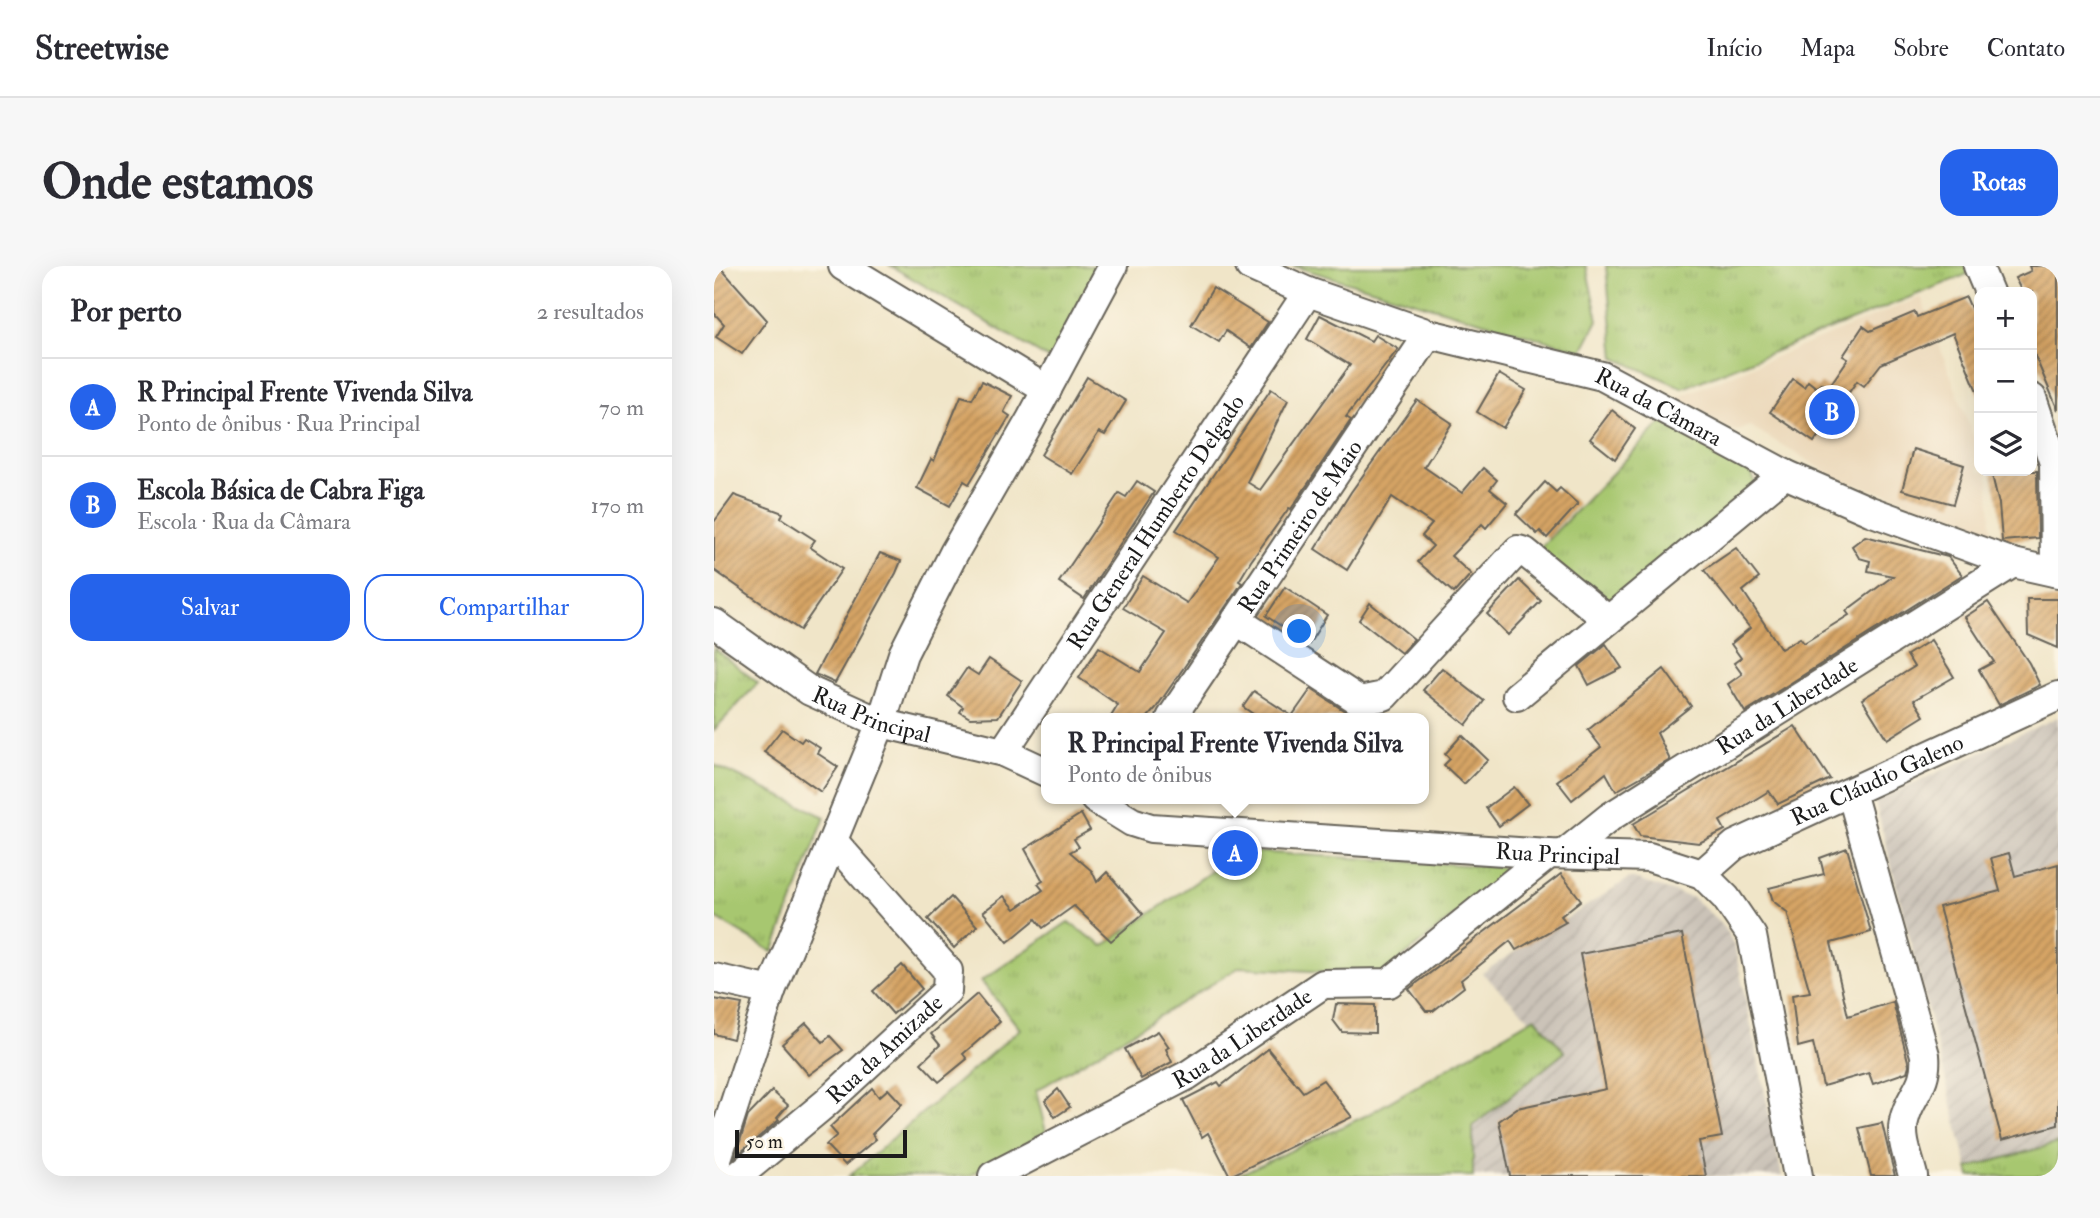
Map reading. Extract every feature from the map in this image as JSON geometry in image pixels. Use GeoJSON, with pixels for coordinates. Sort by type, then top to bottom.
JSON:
{"type":"FeatureCollection","features":[{"type":"Feature","properties":{"kind":"street"},"geometry":{"type":"LineString","coordinates":[[843,266],[1047,390]]}},
{"type":"Feature","properties":{"kind":"street"},"geometry":{"type":"LineString","coordinates":[[714,1168],[771,991],[881,723],[903,654],[954,553],[1047,390],[1112,266]]}},
{"type":"Feature","properties":{"kind":"street","name":"Rua da Câmara"},"geometry":{"type":"LineString","coordinates":[[1250,266],[1308,292],[1429,334],[1602,376],[1785,474],[1870,511],[2013,563],[2056,572]]}},
{"type":"Feature","properties":{"kind":"street"},"geometry":{"type":"LineString","coordinates":[[1978,266],[1987,287]]}},
{"type":"Feature","properties":{"kind":"street","name":"Rua General Humberto Delgado"},"geometry":{"type":"LineString","coordinates":[[1003,752],[1308,292]]}},
{"type":"Feature","properties":{"kind":"street","name":"Rua Primeiro de Maio"},"geometry":{"type":"LineString","coordinates":[[1174,713],[1429,334]]}},
{"type":"Feature","properties":{"kind":"street"},"geometry":{"type":"LineString","coordinates":[[2037,413],[2054,463],[2056,572]]}},
{"type":"Feature","properties":{"kind":"street"},"geometry":{"type":"LineString","coordinates":[[1517,695],[1785,474]]}},
{"type":"Feature","properties":{"kind":"street"},"geometry":{"type":"LineString","coordinates":[[1236,620],[1360,701],[1384,696],[1518,550],[1525,552],[1608,620]]}},
{"type":"Feature","properties":{"kind":"street","name":"Rua da Liberdade"},"geometry":{"type":"LineString","coordinates":[[993,1176],[1188,1075],[1323,984],[1389,983],[1557,854],[1611,817],[2013,563]]}},
{"type":"Feature","properties":{"kind":"street","name":"Rua Principal"},"geometry":{"type":"LineString","coordinates":[[714,624],[810,691],[881,723],[1003,752],[1041,770]]}},
{"type":"Feature","properties":{"kind":"street","name":"Rua Cláudio Galeno"},"geometry":{"type":"LineString","coordinates":[[1702,874],[1735,845],[2058,696]]}},
{"type":"Feature","properties":{"kind":"street"},"geometry":{"type":"LineString","coordinates":[[1852,792],[1925,1055],[1927,1071],[1923,1084],[1904,1120],[1903,1136],[1913,1176]]}},
{"type":"Feature","properties":{"kind":"street","name":"Rua Principal"},"geometry":{"type":"LineString","coordinates":[[1110,804],[1132,822],[1151,828],[1557,854],[1650,857],[1702,874],[1726,898],[1752,936],[1798,1176]]}},
{"type":"Feature","properties":{"kind":"street","name":"Rua da Amizade"},"geometry":{"type":"LineString","coordinates":[[738,1176],[826,1103],[947,991],[948,971],[834,842]]}},
{"type":"Feature","properties":{"kind":"street"},"geometry":{"type":"LineString","coordinates":[[714,978],[771,991]]}},
{"type":"Feature","properties":{"kind":"shaded area"},"geometry":{"type":"Polygon","coordinates":[[[1921,297],[1974,438],[1974,476],[1988,476],[1992,537],[1903,512],[1901,498],[1841,480],[1750,426],[1734,431],[1676,398],[1921,297]]]}},
{"type":"Feature","properties":{"kind":"shaded area"},"geometry":{"type":"Polygon","coordinates":[[[2058,717],[2058,1176],[1970,1176],[1875,801],[2058,717]]]}},
{"type":"Feature","properties":{"kind":"shaded area"},"geometry":{"type":"Polygon","coordinates":[[[1630,878],[1693,898],[1724,926],[1735,948],[1782,1176],[1458,1176],[1473,1126],[1564,1052],[1482,973],[1630,878]]]}},
{"type":"Feature","properties":{"kind":"green space"},"geometry":{"type":"Polygon","coordinates":[[[891,266],[1100,266],[1051,360],[891,266]]]}},
{"type":"Feature","properties":{"kind":"green space"},"geometry":{"type":"Polygon","coordinates":[[[1293,266],[1586,266],[1598,320],[1582,351],[1293,266]]]}},
{"type":"Feature","properties":{"kind":"green space"},"geometry":{"type":"Polygon","coordinates":[[[1606,266],[1965,266],[1968,274],[1683,388],[1615,358],[1606,266]]]}},
{"type":"Feature","properties":{"kind":"green space"},"geometry":{"type":"Polygon","coordinates":[[[1662,422],[1750,469],[1757,488],[1619,600],[1603,604],[1536,552],[1662,422]]]}},
{"type":"Feature","properties":{"kind":"green space"},"geometry":{"type":"Polygon","coordinates":[[[714,648],[758,683],[714,730],[714,648]]]}},
{"type":"Feature","properties":{"kind":"green space"},"geometry":{"type":"Polygon","coordinates":[[[714,765],[825,817],[773,952],[714,917],[714,765]]]}},
{"type":"Feature","properties":{"kind":"green space"},"geometry":{"type":"Polygon","coordinates":[[[1241,851],[1513,868],[1381,975],[1240,967],[1036,1091],[1046,1132],[969,1176],[849,1176],[1020,1029],[981,981],[1068,922],[1103,946],[1241,851]]]}},
{"type":"Feature","properties":{"kind":"green space"},"geometry":{"type":"Polygon","coordinates":[[[1535,1017],[1565,1052],[1473,1126],[1473,1176],[1236,1176],[1365,1116],[1535,1017]]]}},
{"type":"Feature","properties":{"kind":"green space"},"geometry":{"type":"Polygon","coordinates":[[[2058,1143],[2058,1176],[1970,1176],[1968,1168],[2058,1143]]]}},
{"type":"Feature","properties":{"kind":"building"},"geometry":{"type":"Polygon","coordinates":[[[714,266],[719,266],[767,320],[742,354],[716,337],[724,324],[714,313],[714,266]]]}},
{"type":"Feature","properties":{"kind":"building"},"geometry":{"type":"Polygon","coordinates":[[[2029,266],[2058,266],[2058,410],[2037,361],[2037,287],[2020,287],[2015,278],[2031,271],[2029,266]]]}},
{"type":"Feature","properties":{"kind":"building"},"geometry":{"type":"Polygon","coordinates":[[[1213,288],[1268,322],[1251,348],[1226,331],[1219,342],[1191,325],[1213,288]]]}},
{"type":"Feature","properties":{"kind":"building"},"geometry":{"type":"Polygon","coordinates":[[[1966,297],[1974,312],[1974,384],[1953,333],[1881,364],[1864,386],[1857,381],[1814,442],[1770,412],[1793,379],[1804,387],[1808,381],[1817,388],[1821,383],[1828,388],[1848,359],[1843,356],[1863,326],[1870,331],[1915,312],[1917,317],[1966,297]]]}},
{"type":"Feature","properties":{"kind":"building"},"geometry":{"type":"Polygon","coordinates":[[[1320,315],[1371,341],[1375,335],[1398,349],[1346,417],[1351,420],[1291,509],[1289,508],[1251,561],[1239,581],[1242,583],[1156,708],[1152,713],[1113,713],[1118,705],[1079,678],[1099,647],[1140,672],[1166,633],[1123,608],[1143,576],[1187,603],[1219,557],[1176,530],[1271,389],[1288,400],[1247,482],[1260,490],[1350,365],[1307,339],[1320,315]]]}},
{"type":"Feature","properties":{"kind":"building"},"geometry":{"type":"Polygon","coordinates":[[[1499,374],[1526,390],[1503,428],[1477,412],[1499,374]]]}},
{"type":"Feature","properties":{"kind":"building"},"geometry":{"type":"Polygon","coordinates":[[[1087,377],[1126,401],[1105,435],[1099,432],[1072,474],[1041,455],[1087,377]]]}},
{"type":"Feature","properties":{"kind":"building"},"geometry":{"type":"Polygon","coordinates":[[[982,381],[1012,396],[1004,412],[1010,416],[969,484],[964,481],[950,506],[917,488],[931,459],[934,461],[961,396],[972,399],[982,381]]]}},
{"type":"Feature","properties":{"kind":"building"},"geometry":{"type":"Polygon","coordinates":[[[1417,400],[1452,423],[1424,467],[1462,493],[1483,468],[1497,480],[1490,489],[1507,503],[1486,528],[1482,524],[1451,556],[1471,574],[1454,593],[1418,562],[1433,546],[1422,536],[1432,524],[1392,497],[1347,570],[1315,549],[1351,492],[1417,400]]]}},
{"type":"Feature","properties":{"kind":"building"},"geometry":{"type":"Polygon","coordinates":[[[1612,410],[1635,429],[1615,459],[1590,439],[1612,410]]]}},
{"type":"Feature","properties":{"kind":"building"},"geometry":{"type":"Polygon","coordinates":[[[1913,449],[1964,465],[1953,504],[1902,490],[1913,449]]]}},
{"type":"Feature","properties":{"kind":"building"},"geometry":{"type":"Polygon","coordinates":[[[2037,471],[2038,538],[2002,541],[1999,504],[1992,476],[2037,476],[2037,471]]]}},
{"type":"Feature","properties":{"kind":"building"},"geometry":{"type":"Polygon","coordinates":[[[1137,481],[1154,492],[1084,599],[1059,582],[1119,493],[1126,497],[1137,481]]]}},
{"type":"Feature","properties":{"kind":"building"},"geometry":{"type":"Polygon","coordinates":[[[1545,482],[1556,492],[1560,488],[1578,504],[1547,538],[1540,531],[1537,534],[1516,514],[1545,482]]]}},
{"type":"Feature","properties":{"kind":"building"},"geometry":{"type":"Polygon","coordinates":[[[734,495],[783,513],[781,518],[815,540],[810,547],[842,569],[800,630],[714,570],[714,522],[734,495]]]}},
{"type":"Feature","properties":{"kind":"building"},"geometry":{"type":"Polygon","coordinates":[[[1865,536],[1948,557],[1962,575],[1745,712],[1728,684],[1742,674],[1734,663],[1741,658],[1731,644],[1750,628],[1704,570],[1736,548],[1759,578],[1743,591],[1781,649],[1800,638],[1804,643],[1849,615],[1846,611],[1893,576],[1868,571],[1870,561],[1859,558],[1852,546],[1865,536]]]}},
{"type":"Feature","properties":{"kind":"building"},"geometry":{"type":"Polygon","coordinates":[[[880,553],[901,561],[835,683],[815,674],[880,553]]]}},
{"type":"Feature","properties":{"kind":"building"},"geometry":{"type":"Polygon","coordinates":[[[1519,580],[1541,601],[1508,635],[1487,614],[1519,580]]]}},
{"type":"Feature","properties":{"kind":"building"},"geometry":{"type":"Polygon","coordinates":[[[1285,587],[1327,615],[1309,644],[1266,616],[1285,587]]]}},
{"type":"Feature","properties":{"kind":"building"},"geometry":{"type":"Polygon","coordinates":[[[2027,599],[2058,599],[2058,648],[2028,635],[2027,599]]]}},
{"type":"Feature","properties":{"kind":"building"},"geometry":{"type":"Polygon","coordinates":[[[1988,602],[2029,663],[2040,685],[1999,705],[1979,670],[1994,662],[1965,617],[1988,602]]]}},
{"type":"Feature","properties":{"kind":"building"},"geometry":{"type":"Polygon","coordinates":[[[1370,603],[1414,639],[1401,653],[1359,620],[1370,603]]]}},
{"type":"Feature","properties":{"kind":"building"},"geometry":{"type":"Polygon","coordinates":[[[1931,640],[1954,677],[1914,700],[1924,716],[1887,739],[1862,699],[1914,667],[1907,655],[1931,640]]]}},
{"type":"Feature","properties":{"kind":"building"},"geometry":{"type":"Polygon","coordinates":[[[1606,644],[1622,668],[1589,685],[1579,666],[1606,644]]]}},
{"type":"Feature","properties":{"kind":"building"},"geometry":{"type":"Polygon","coordinates":[[[989,659],[1022,681],[998,717],[970,718],[960,712],[963,707],[948,696],[967,668],[978,675],[989,659]]]}},
{"type":"Feature","properties":{"kind":"building"},"geometry":{"type":"Polygon","coordinates":[[[1442,668],[1484,701],[1466,725],[1423,690],[1442,668]]]}},
{"type":"Feature","properties":{"kind":"building"},"geometry":{"type":"Polygon","coordinates":[[[1664,669],[1691,706],[1657,733],[1670,760],[1616,791],[1606,773],[1572,800],[1557,781],[1601,747],[1588,730],[1664,669]]]}},
{"type":"Feature","properties":{"kind":"building"},"geometry":{"type":"Polygon","coordinates":[[[1311,689],[1348,713],[1294,713],[1311,689]]]}},
{"type":"Feature","properties":{"kind":"building"},"geometry":{"type":"Polygon","coordinates":[[[1254,691],[1287,713],[1252,713],[1243,707],[1254,691]]]}},
{"type":"Feature","properties":{"kind":"building"},"geometry":{"type":"Polygon","coordinates":[[[1795,726],[1830,779],[1778,804],[1769,791],[1720,821],[1725,830],[1699,843],[1640,836],[1633,824],[1795,726]]]}},
{"type":"Feature","properties":{"kind":"building"},"geometry":{"type":"Polygon","coordinates":[[[782,729],[801,742],[804,738],[820,748],[817,753],[838,767],[821,792],[764,752],[782,729]]]}},
{"type":"Feature","properties":{"kind":"building"},"geometry":{"type":"Polygon","coordinates":[[[1462,735],[1488,760],[1464,784],[1444,765],[1450,759],[1445,754],[1462,735]]]}},
{"type":"Feature","properties":{"kind":"building"},"geometry":{"type":"Polygon","coordinates":[[[1514,787],[1528,804],[1499,826],[1486,808],[1514,787]]]}},
{"type":"Feature","properties":{"kind":"building"},"geometry":{"type":"Polygon","coordinates":[[[1081,814],[1090,830],[1074,839],[1079,847],[1070,852],[1092,871],[1097,882],[1107,872],[1143,914],[1111,941],[1074,906],[1043,928],[1036,919],[1008,942],[983,912],[1004,896],[1015,909],[1043,890],[1038,884],[1043,881],[1025,849],[1081,814]]]}},
{"type":"Feature","properties":{"kind":"building"},"geometry":{"type":"Polygon","coordinates":[[[1847,848],[1871,932],[1831,943],[1848,1016],[1893,1002],[1909,1065],[1907,1072],[1873,1084],[1869,1073],[1823,1086],[1813,1043],[1798,1047],[1792,995],[1810,992],[1787,912],[1773,901],[1769,888],[1824,874],[1820,858],[1847,848]]]}},
{"type":"Feature","properties":{"kind":"building"},"geometry":{"type":"Polygon","coordinates":[[[2009,853],[2015,876],[2058,864],[2058,1125],[2002,1140],[1939,907],[2000,891],[1991,858],[2009,853]]]}},
{"type":"Feature","properties":{"kind":"building"},"geometry":{"type":"Polygon","coordinates":[[[1561,874],[1581,900],[1561,916],[1566,922],[1516,950],[1510,941],[1461,980],[1464,987],[1433,1011],[1426,1011],[1409,989],[1561,874]]]}},
{"type":"Feature","properties":{"kind":"building"},"geometry":{"type":"Polygon","coordinates":[[[951,897],[977,926],[954,948],[928,919],[951,897]]]}},
{"type":"Feature","properties":{"kind":"building"},"geometry":{"type":"Polygon","coordinates":[[[1682,934],[1722,1137],[1699,1141],[1706,1176],[1510,1176],[1499,1121],[1517,1108],[1606,1089],[1580,954],[1682,934]]]}},
{"type":"Feature","properties":{"kind":"building"},"geometry":{"type":"Polygon","coordinates":[[[902,965],[922,989],[893,1014],[873,991],[902,965]]]}},
{"type":"Feature","properties":{"kind":"building"},"geometry":{"type":"Polygon","coordinates":[[[977,994],[1000,1022],[963,1054],[967,1059],[939,1082],[921,1063],[940,1045],[931,1034],[977,994]]]}},
{"type":"Feature","properties":{"kind":"building"},"geometry":{"type":"Polygon","coordinates":[[[714,999],[742,1004],[733,1039],[714,1034],[714,999]]]}},
{"type":"Feature","properties":{"kind":"building"},"geometry":{"type":"Polygon","coordinates":[[[1336,1004],[1375,1005],[1375,1033],[1342,1032],[1333,1020],[1336,1004]]]}},
{"type":"Feature","properties":{"kind":"building"},"geometry":{"type":"Polygon","coordinates":[[[806,1023],[823,1042],[830,1036],[843,1050],[809,1075],[782,1044],[806,1023]]]}},
{"type":"Feature","properties":{"kind":"building"},"geometry":{"type":"Polygon","coordinates":[[[1158,1031],[1169,1047],[1166,1049],[1172,1062],[1141,1079],[1125,1049],[1158,1031]]]}},
{"type":"Feature","properties":{"kind":"building"},"geometry":{"type":"Polygon","coordinates":[[[1268,1049],[1303,1092],[1323,1080],[1352,1117],[1230,1176],[1208,1133],[1202,1137],[1183,1100],[1218,1082],[1221,1086],[1268,1049]]]}},
{"type":"Feature","properties":{"kind":"building"},"geometry":{"type":"Polygon","coordinates":[[[872,1088],[879,1097],[888,1089],[902,1104],[872,1134],[876,1139],[845,1165],[826,1145],[837,1135],[830,1127],[872,1088]]]}},
{"type":"Feature","properties":{"kind":"building"},"geometry":{"type":"Polygon","coordinates":[[[1058,1089],[1070,1107],[1055,1117],[1045,1101],[1058,1089]]]}},
{"type":"Feature","properties":{"kind":"building"},"geometry":{"type":"Polygon","coordinates":[[[772,1091],[788,1105],[777,1118],[779,1120],[735,1157],[748,1116],[772,1091]]]}},
{"type":"Feature","properties":{"kind":"building"},"geometry":{"type":"Polygon","coordinates":[[[1882,1123],[1895,1176],[1871,1176],[1859,1128],[1882,1123]]]}},
{"type":"Feature","properties":{"kind":"place","name":"Escola Básica de Cabra Figa"},"geometry":{"type":"Point","coordinates":[1832,412]}},
{"type":"Feature","properties":{"kind":"place","name":"R Principal Frente Vivenda Silva"},"geometry":{"type":"Point","coordinates":[1235,853]}}]}
